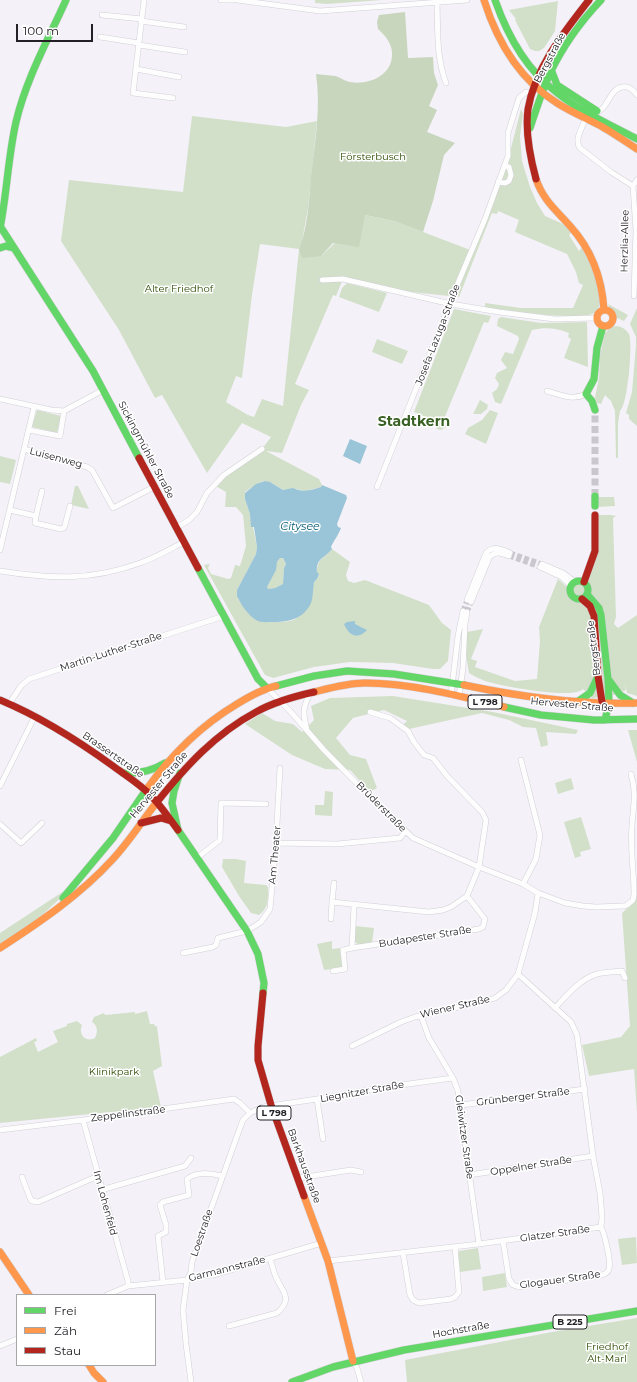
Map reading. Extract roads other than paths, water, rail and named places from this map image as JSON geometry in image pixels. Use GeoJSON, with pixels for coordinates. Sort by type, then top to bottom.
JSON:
{"type":"FeatureCollection","features":[{"type":"Feature","properties":{"kind":"main road"},"geometry":{"type":"LineString","coordinates":[[0,227],[2,204],[16,121],[32,73],[66,0]]}},
{"type":"Feature","properties":{"kind":"main road"},"geometry":{"type":"LineString","coordinates":[[484,0],[487,12],[501,43],[512,60],[535,86],[552,100],[585,120],[596,124],[635,148]]}},
{"type":"Feature","properties":{"kind":"main road"},"geometry":{"type":"LineString","coordinates":[[495,0],[510,36],[546,84],[637,139]]}},
{"type":"Feature","properties":{"kind":"main road","name":"Bergstraße"},"geometry":{"type":"LineString","coordinates":[[586,394],[592,387],[597,351],[603,326],[611,323],[613,317],[610,312],[604,310],[601,284],[586,247],[574,230],[543,196],[536,181],[531,156],[528,113],[539,76],[566,30],[589,0]]}},
{"type":"Feature","properties":{"kind":"main road","name":"Bergstraße"},"geometry":{"type":"LineString","coordinates":[[529,132],[546,84],[560,54],[601,0]]}},
{"type":"Feature","properties":{"kind":"main road"},"geometry":{"type":"LineString","coordinates":[[552,72],[557,85],[595,113]]}},
{"type":"Feature","properties":{"kind":"main road","name":"Sickingmühler Straße"},"geometry":{"type":"LineString","coordinates":[[0,227],[82,353],[258,679],[267,688]]}},
{"type":"Feature","properties":{"kind":"main road"},"geometry":{"type":"LineString","coordinates":[[0,248],[6,246],[14,248]]}},
{"type":"Feature","properties":{"kind":"main road"},"geometry":{"type":"LineString","coordinates":[[603,326],[598,323],[596,318],[598,313],[604,310]]}},
{"type":"Feature","properties":{"kind":"main road"},"geometry":{"type":"LineString","coordinates":[[586,394],[592,402],[595,410]]}},
{"type":"Feature","properties":{"kind":"main road"},"geometry":{"type":"LineString","coordinates":[[595,496],[595,506]]}},
{"type":"Feature","properties":{"kind":"main road"},"geometry":{"type":"LineString","coordinates":[[573,584],[581,581],[584,582],[595,551],[595,515]]}},
{"type":"Feature","properties":{"kind":"main road","name":"Bergstraße"},"geometry":{"type":"LineString","coordinates":[[573,584],[570,591],[572,596],[577,599],[585,596],[588,589],[584,582]]}},
{"type":"Feature","properties":{"kind":"main road","name":"Bergstraße"},"geometry":{"type":"LineString","coordinates":[[585,596],[594,616],[598,676],[605,704]]}},
{"type":"Feature","properties":{"kind":"main road","name":"Bergstraße"},"geometry":{"type":"LineString","coordinates":[[585,596],[599,608],[608,679],[605,720]]}},
{"type":"Feature","properties":{"kind":"main road","name":"Hervester Straße"},"geometry":{"type":"LineString","coordinates":[[47,916],[77,883],[104,849],[146,790],[168,762],[190,738],[213,719],[255,693],[267,688],[314,676],[347,671],[394,674],[457,683],[507,694],[576,702],[605,704],[635,703]]}},
{"type":"Feature","properties":{"kind":"main road","name":"Bergstraße"},"geometry":{"type":"LineString","coordinates":[[576,702],[591,694],[598,676]]}},
{"type":"Feature","properties":{"kind":"main road","name":"Bergstraße"},"geometry":{"type":"LineString","coordinates":[[608,679],[620,695],[635,703]]}},
{"type":"Feature","properties":{"kind":"main road","name":"Hervester Straße"},"geometry":{"type":"LineString","coordinates":[[0,948],[47,916],[105,867],[180,773],[209,744],[221,734],[257,711],[280,702],[336,687],[364,683],[396,685],[541,715],[605,720],[637,719]]}},
{"type":"Feature","properties":{"kind":"main road","name":"Brassertstraße"},"geometry":{"type":"LineString","coordinates":[[0,700],[35,716],[62,731],[146,790],[157,802],[198,857],[247,931]]}},
{"type":"Feature","properties":{"kind":"main road","name":"L 798"},"geometry":{"type":"LineString","coordinates":[[123,773],[130,774],[144,772],[168,762]]}},
{"type":"Feature","properties":{"kind":"main road","name":"L 798"},"geometry":{"type":"LineString","coordinates":[[178,830],[172,803],[180,773]]}},
{"type":"Feature","properties":{"kind":"main road"},"geometry":{"type":"LineString","coordinates":[[141,823],[161,818],[171,821]]}},
{"type":"Feature","properties":{"kind":"main road","name":"Barkhausstraße"},"geometry":{"type":"LineString","coordinates":[[247,931],[258,954],[262,973],[263,991],[258,1042],[258,1060],[271,1105],[299,1178],[328,1261],[353,1361]]}},
{"type":"Feature","properties":{"kind":"main road"},"geometry":{"type":"LineString","coordinates":[[0,1252],[27,1294]]}},
{"type":"Feature","properties":{"kind":"main road","name":"Hochstraße"},"geometry":{"type":"LineString","coordinates":[[292,1382],[313,1373],[353,1361],[404,1350],[637,1311]]}},
{"type":"Feature","properties":{"kind":"main road"},"geometry":{"type":"LineString","coordinates":[[90,1366],[103,1382]]}},
{"type":"Feature","properties":{"kind":"street"},"geometry":{"type":"LineString","coordinates":[[144,0],[133,93],[173,98]]}},
{"type":"Feature","properties":{"kind":"street"},"geometry":{"type":"LineString","coordinates":[[221,0],[233,0]]}},
{"type":"Feature","properties":{"kind":"street"},"geometry":{"type":"LineString","coordinates":[[237,0],[320,10],[467,0]]}},
{"type":"Feature","properties":{"kind":"street"},"geometry":{"type":"LineString","coordinates":[[436,2],[440,69],[446,83]]}},
{"type":"Feature","properties":{"kind":"street"},"geometry":{"type":"LineString","coordinates":[[102,15],[184,27]]}},
{"type":"Feature","properties":{"kind":"street"},"geometry":{"type":"LineString","coordinates":[[100,37],[185,52]]}},
{"type":"Feature","properties":{"kind":"street"},"geometry":{"type":"LineString","coordinates":[[136,69],[179,77]]}},
{"type":"Feature","properties":{"kind":"street"},"geometry":{"type":"LineString","coordinates":[[595,113],[603,109],[614,92],[620,88],[629,88],[637,95]]}},
{"type":"Feature","properties":{"kind":"street","name":"Josefa-Lazuga-Straße"},"geometry":{"type":"LineString","coordinates":[[377,487],[485,219],[508,156],[508,133],[519,98],[526,92]]}},
{"type":"Feature","properties":{"kind":"street"},"geometry":{"type":"LineString","coordinates":[[585,120],[577,141],[577,145],[611,172],[633,186],[637,180]]}},
{"type":"Feature","properties":{"kind":"street"},"geometry":{"type":"LineString","coordinates":[[498,182],[505,183],[510,181],[512,175],[509,167],[504,166]]}},
{"type":"Feature","properties":{"kind":"street","name":"Herzlia-Allee"},"geometry":{"type":"LineString","coordinates":[[633,186],[636,230],[634,296]]}},
{"type":"Feature","properties":{"kind":"street"},"geometry":{"type":"LineString","coordinates":[[322,280],[343,279],[451,304],[499,312],[554,318],[596,318]]}},
{"type":"Feature","properties":{"kind":"street"},"geometry":{"type":"LineString","coordinates":[[0,399],[34,407],[64,411],[103,390]]}},
{"type":"Feature","properties":{"kind":"street"},"geometry":{"type":"LineString","coordinates":[[547,391],[569,398],[580,397],[586,394]]}},
{"type":"Feature","properties":{"kind":"street"},"geometry":{"type":"LineString","coordinates":[[0,550],[34,407]]}},
{"type":"Feature","properties":{"kind":"street"},"geometry":{"type":"LineString","coordinates":[[29,430],[60,436],[64,411]]}},
{"type":"Feature","properties":{"kind":"street","name":"Luisenweg"},"geometry":{"type":"LineString","coordinates":[[24,449],[87,466],[92,470],[113,508],[154,487]]}},
{"type":"Feature","properties":{"kind":"street"},"geometry":{"type":"LineString","coordinates":[[176,528],[189,520],[197,512],[207,493],[224,475],[262,449]]}},
{"type":"Feature","properties":{"kind":"street"},"geometry":{"type":"LineString","coordinates":[[42,491],[35,523],[61,529],[64,528],[70,506]]}},
{"type":"Feature","properties":{"kind":"street"},"geometry":{"type":"LineString","coordinates":[[10,510],[36,516]]}},
{"type":"Feature","properties":{"kind":"street"},"geometry":{"type":"LineString","coordinates":[[0,571],[47,577],[68,578],[88,576],[140,563],[184,542]]}},
{"type":"Feature","properties":{"kind":"street"},"geometry":{"type":"LineString","coordinates":[[494,548],[504,550],[509,555],[498,552],[490,556],[469,601],[486,553],[494,548]]}},
{"type":"Feature","properties":{"kind":"street","name":"Bergstraße"},"geometry":{"type":"LineString","coordinates":[[541,566],[563,573],[573,584]]}},
{"type":"Feature","properties":{"kind":"street"},"geometry":{"type":"LineString","coordinates":[[455,696],[457,683],[458,636],[465,612],[463,668],[457,683]]}},
{"type":"Feature","properties":{"kind":"street","name":"Martin-Luther-Straße"},"geometry":{"type":"LineString","coordinates":[[9,704],[21,686],[29,679],[224,616]]}},
{"type":"Feature","properties":{"kind":"street","name":"Brüderstraße"},"geometry":{"type":"LineString","coordinates":[[267,688],[376,804],[413,838],[479,867],[523,884],[538,893],[565,903],[583,906],[624,906],[632,900],[634,894],[632,827],[635,785],[631,774]]}},
{"type":"Feature","properties":{"kind":"street"},"geometry":{"type":"LineString","coordinates":[[308,731],[303,714],[304,705],[310,693]]}},
{"type":"Feature","properties":{"kind":"street"},"geometry":{"type":"LineString","coordinates":[[332,902],[437,912],[451,907],[467,896],[479,867],[486,820],[482,812],[447,776],[433,758],[424,754],[408,731],[390,718],[370,712]]}},
{"type":"Feature","properties":{"kind":"street"},"geometry":{"type":"LineString","coordinates":[[0,786],[35,716]]}},
{"type":"Feature","properties":{"kind":"street"},"geometry":{"type":"LineString","coordinates":[[522,760],[540,835],[536,859],[523,884]]}},
{"type":"Feature","properties":{"kind":"street","name":"Am Theater"},"geometry":{"type":"LineString","coordinates":[[247,931],[261,922],[270,909],[276,843],[280,768]]}},
{"type":"Feature","properties":{"kind":"street"},"geometry":{"type":"LineString","coordinates":[[198,857],[220,840],[221,803],[266,804]]}},
{"type":"Feature","properties":{"kind":"street"},"geometry":{"type":"LineString","coordinates":[[0,824],[21,843],[42,822]]}},
{"type":"Feature","properties":{"kind":"street"},"geometry":{"type":"LineString","coordinates":[[276,843],[337,844],[375,841],[400,838],[406,832]]}},
{"type":"Feature","properties":{"kind":"street"},"geometry":{"type":"LineString","coordinates":[[331,919],[334,883]]}},
{"type":"Feature","properties":{"kind":"street","name":"Wiener Straße"},"geometry":{"type":"LineString","coordinates":[[352,1046],[401,1022],[495,998],[506,990],[518,974],[535,913],[538,893]]}},
{"type":"Feature","properties":{"kind":"street","name":"Budapester Straße"},"geometry":{"type":"LineString","coordinates":[[352,948],[479,929],[483,927],[485,918],[467,896]]}},
{"type":"Feature","properties":{"kind":"street"},"geometry":{"type":"LineString","coordinates":[[333,971],[345,969],[343,950],[352,948],[354,905]]}},
{"type":"Feature","properties":{"kind":"street"},"geometry":{"type":"LineString","coordinates":[[183,953],[213,947],[216,945],[218,938],[247,931]]}},
{"type":"Feature","properties":{"kind":"street"},"geometry":{"type":"LineString","coordinates":[[554,1008],[582,981],[590,977],[598,974],[622,971],[625,978]]}},
{"type":"Feature","properties":{"kind":"street","name":"Glatzer Straße"},"geometry":{"type":"LineString","coordinates":[[328,1261],[504,1241],[601,1227],[602,1217],[600,1193],[593,1156],[577,1035],[571,1022],[518,974]]}},
{"type":"Feature","properties":{"kind":"street","name":"Gleiwitzer Straße"},"geometry":{"type":"LineString","coordinates":[[420,1016],[429,1038],[453,1078],[458,1091],[479,1244]]}},
{"type":"Feature","properties":{"kind":"street","name":"Liegnitzer Straße"},"geometry":{"type":"LineString","coordinates":[[271,1105],[453,1078]]}},
{"type":"Feature","properties":{"kind":"street","name":"Grünberger Straße"},"geometry":{"type":"LineString","coordinates":[[461,1105],[585,1089]]}},
{"type":"Feature","properties":{"kind":"street"},"geometry":{"type":"LineString","coordinates":[[317,1099],[323,1139]]}},
{"type":"Feature","properties":{"kind":"street","name":"Zeppelinstraße"},"geometry":{"type":"LineString","coordinates":[[0,1130],[234,1100],[240,1103],[250,1113]]}},
{"type":"Feature","properties":{"kind":"street"},"geometry":{"type":"LineString","coordinates":[[250,1113],[271,1105]]}},
{"type":"Feature","properties":{"kind":"street","name":"Loestraße"},"geometry":{"type":"LineString","coordinates":[[192,1382],[186,1344],[183,1310],[187,1280],[191,1272],[192,1262],[241,1125],[243,1120],[250,1113]]}},
{"type":"Feature","properties":{"kind":"street","name":"Im Lohenfeld"},"geometry":{"type":"LineString","coordinates":[[83,1120],[101,1190],[128,1281],[128,1286]]}},
{"type":"Feature","properties":{"kind":"street","name":"Oppelner Straße"},"geometry":{"type":"LineString","coordinates":[[469,1176],[593,1156]]}},
{"type":"Feature","properties":{"kind":"street"},"geometry":{"type":"LineString","coordinates":[[101,1190],[185,1166],[191,1158]]}},
{"type":"Feature","properties":{"kind":"street"},"geometry":{"type":"LineString","coordinates":[[299,1178],[351,1170],[361,1172]]}},
{"type":"Feature","properties":{"kind":"street"},"geometry":{"type":"LineString","coordinates":[[163,1282],[158,1236],[166,1232],[166,1225],[160,1205],[163,1202],[189,1195],[187,1179],[189,1178],[207,1173],[222,1176]]}},
{"type":"Feature","properties":{"kind":"street"},"geometry":{"type":"LineString","coordinates":[[22,1176],[30,1198],[32,1201],[38,1202],[98,1176]]}},
{"type":"Feature","properties":{"kind":"street","name":"Glogauer Straße"},"geometry":{"type":"LineString","coordinates":[[504,1241],[509,1279],[514,1285],[519,1287],[605,1274],[609,1266],[605,1238],[601,1227]]}},
{"type":"Feature","properties":{"kind":"street","name":"Garmannstraße"},"geometry":{"type":"LineString","coordinates":[[109,1294],[128,1286],[187,1280],[200,1276],[213,1275],[322,1243]]}},
{"type":"Feature","properties":{"kind":"street"},"geometry":{"type":"LineString","coordinates":[[403,1253],[410,1295],[413,1300],[419,1303],[451,1298],[458,1294],[460,1289],[455,1247]]}},
{"type":"Feature","properties":{"kind":"street"},"geometry":{"type":"LineString","coordinates":[[229,1326],[277,1313],[283,1308],[286,1303],[286,1294],[276,1278],[270,1258]]}},
{"type":"Feature","properties":{"kind":"street"},"geometry":{"type":"LineString","coordinates":[[0,1346],[16,1339]]}},
{"type":"Feature","properties":{"kind":"street"},"geometry":{"type":"LineString","coordinates":[[353,1361],[362,1382]]}},
{"type":"Feature","properties":{"kind":"water"},"geometry":{"type":"Polygon","coordinates":[[[350,439],[367,446],[360,464],[343,456],[350,439]]]}},
{"type":"Feature","properties":{"kind":"water","name":"Citysee"},"geometry":{"type":"Polygon","coordinates":[[[265,481],[270,482],[283,490],[293,488],[304,491],[321,487],[322,485],[346,495],[347,498],[337,524],[338,527],[341,528],[331,547],[332,549],[319,561],[317,572],[319,574],[314,582],[311,603],[304,613],[294,619],[278,622],[258,621],[248,613],[237,596],[237,590],[256,554],[257,547],[254,527],[251,527],[250,514],[245,499],[245,493],[256,484],[265,481]],[[280,558],[277,562],[276,570],[267,587],[268,589],[275,588],[283,584],[284,568],[286,564],[283,558],[280,558]]]}},
{"type":"Feature","properties":{"kind":"water"},"geometry":{"type":"Polygon","coordinates":[[[355,621],[355,624],[367,630],[357,636],[351,634],[344,624],[355,621]]]}},
{"type":"Feature","properties":{"kind":"tunnel"},"geometry":{"type":"LineString","coordinates":[[595,410],[595,496]]}},
{"type":"Feature","properties":{"kind":"tunnel"},"geometry":{"type":"LineString","coordinates":[[510,553],[542,564]]}},
{"type":"Feature","properties":{"kind":"tunnel"},"geometry":{"type":"LineString","coordinates":[[509,556],[540,567]]}},
{"type":"Feature","properties":{"kind":"tunnel"},"geometry":{"type":"LineString","coordinates":[[463,611],[467,600]]}},
{"type":"Feature","properties":{"kind":"tunnel"},"geometry":{"type":"LineString","coordinates":[[467,612],[471,602]]}},
{"type":"Feature","properties":{"kind":"district","name":"Stadtkern"},"geometry":{"type":"Point","coordinates":[414,422]}},
{"type":"Feature","properties":{"kind":"park label","name":"Försterbusch"},"geometry":{"type":"Point","coordinates":[373,157]}},
{"type":"Feature","properties":{"kind":"park label","name":"Alter Friedhof"},"geometry":{"type":"Point","coordinates":[179,289]}},
{"type":"Feature","properties":{"kind":"park label","name":"Klinikpark"},"geometry":{"type":"Point","coordinates":[114,1072]}},
{"type":"Feature","properties":{"kind":"park label","name":"Friedhof Alt-Marl"},"geometry":{"type":"Point","coordinates":[607,1352]}}]}
